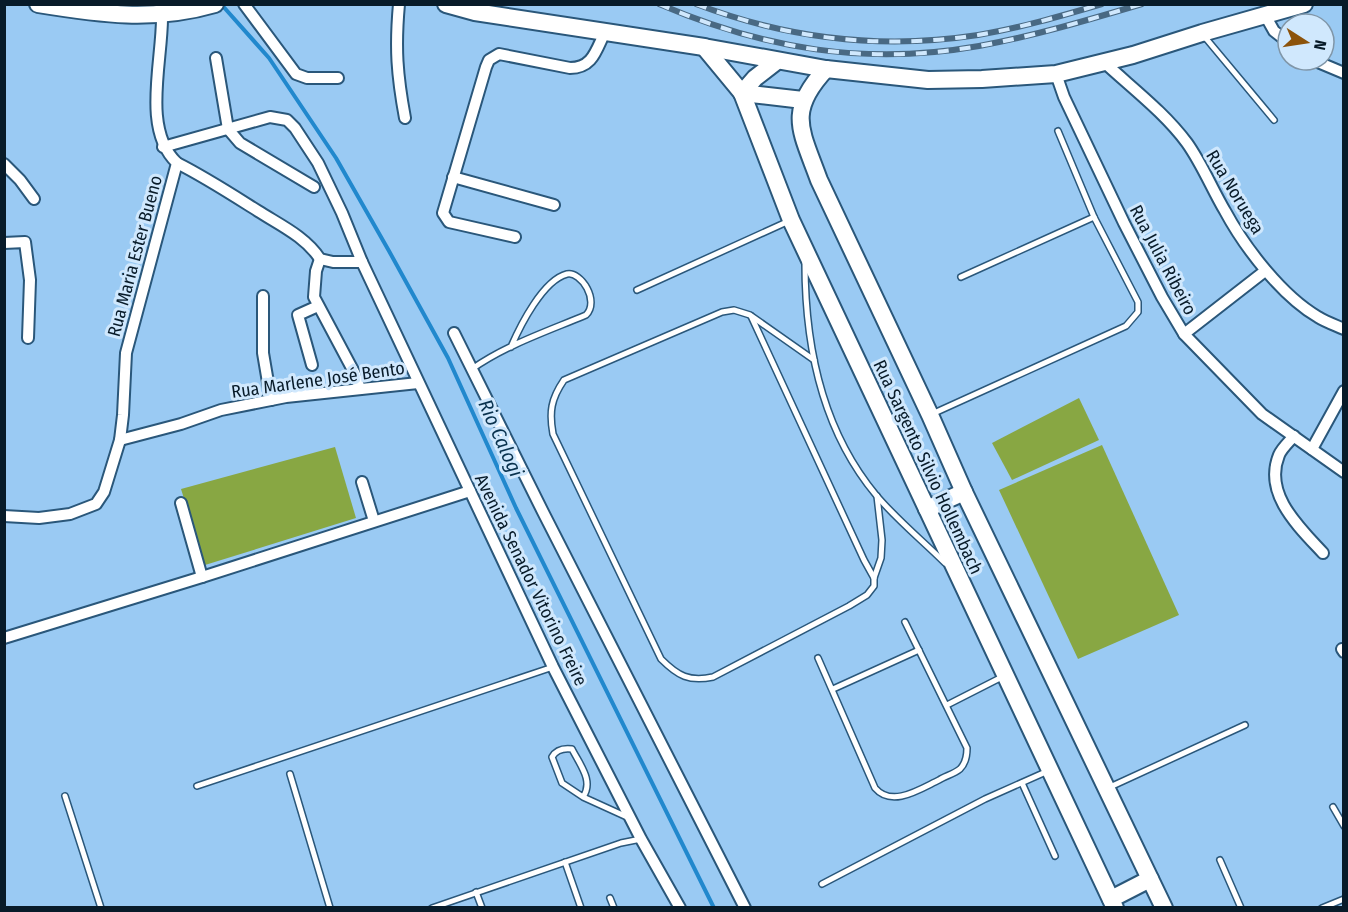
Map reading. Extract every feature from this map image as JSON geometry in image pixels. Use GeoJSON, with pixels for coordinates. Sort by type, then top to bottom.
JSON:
{"type":"FeatureCollection","features":[{"type":"Feature","properties":{"kind":"main road"},"geometry":{"type":"LineString","coordinates":[[38,4],[100,15],[128,10],[162,15],[212,5]]}},
{"type":"Feature","properties":{"kind":"main road"},"geometry":{"type":"LineString","coordinates":[[446,4],[486,14],[704,47],[826,69],[928,80],[1056,74],[1105,63],[1304,4]]}},
{"type":"Feature","properties":{"kind":"main road","name":"Rua Sargento Silvio Hollembach"},"geometry":{"type":"LineString","coordinates":[[704,47],[742,93],[804,250],[1113,903]]}},
{"type":"Feature","properties":{"kind":"main road"},"geometry":{"type":"LineString","coordinates":[[742,93],[755,78],[777,61]]}},
{"type":"Feature","properties":{"kind":"main road"},"geometry":{"type":"LineString","coordinates":[[742,93],[803,100],[811,86],[826,69]]}},
{"type":"Feature","properties":{"kind":"main road","name":"Rua Sargento Silvio Hollembach"},"geometry":{"type":"LineString","coordinates":[[803,100],[800,118],[805,141],[819,180],[964,492],[1164,908]]}},
{"type":"Feature","properties":{"kind":"main road"},"geometry":{"type":"LineString","coordinates":[[927,509],[964,492]]}},
{"type":"Feature","properties":{"kind":"main road"},"geometry":{"type":"LineString","coordinates":[[1113,903],[1150,879]]}},
{"type":"Feature","properties":{"kind":"street"},"geometry":{"type":"LineString","coordinates":[[244,4],[296,74],[307,78],[338,78]]}},
{"type":"Feature","properties":{"kind":"street"},"geometry":{"type":"LineString","coordinates":[[399,4],[396,62],[405,118]]}},
{"type":"Feature","properties":{"kind":"street","name":"Rua Maria Ester Bueno"},"geometry":{"type":"LineString","coordinates":[[5,517],[39,518],[70,514],[96,504],[107,484],[120,440],[126,353],[177,163],[163,147],[156,115],[162,15]]}},
{"type":"Feature","properties":{"kind":"street"},"geometry":{"type":"LineString","coordinates":[[1265,15],[1276,33]]}},
{"type":"Feature","properties":{"kind":"street"},"geometry":{"type":"LineString","coordinates":[[515,237],[449,222],[445,218],[444,208],[489,60],[499,54],[570,68],[582,68],[593,57],[605,32]]}},
{"type":"Feature","properties":{"kind":"street"},"geometry":{"type":"LineString","coordinates":[[216,58],[228,129],[240,142],[314,187]]}},
{"type":"Feature","properties":{"kind":"street","name":"Rua Noruega"},"geometry":{"type":"LineString","coordinates":[[1105,63],[1186,142],[1225,213],[1265,271],[1295,300],[1318,317],[1344,329]]}},
{"type":"Feature","properties":{"kind":"street","name":"Rua Julia Ribeiro"},"geometry":{"type":"LineString","coordinates":[[1056,74],[1064,96],[1124,223],[1161,297],[1184,334],[1262,414],[1344,472]]}},
{"type":"Feature","properties":{"kind":"street","name":"Avenida Senador Vitorino Freire"},"geometry":{"type":"LineString","coordinates":[[228,129],[270,117],[280,117],[295,128],[318,163],[362,262],[553,667],[641,839],[680,908]]}},
{"type":"Feature","properties":{"kind":"street"},"geometry":{"type":"LineString","coordinates":[[163,147],[228,129]]}},
{"type":"Feature","properties":{"kind":"street"},"geometry":{"type":"LineString","coordinates":[[177,163],[204,177],[314,248],[320,259],[316,271],[314,297],[355,374],[360,388]]}},
{"type":"Feature","properties":{"kind":"street"},"geometry":{"type":"LineString","coordinates":[[4,164],[34,199]]}},
{"type":"Feature","properties":{"kind":"street"},"geometry":{"type":"LineString","coordinates":[[453,177],[554,205]]}},
{"type":"Feature","properties":{"kind":"street"},"geometry":{"type":"LineString","coordinates":[[4,243],[25,242],[30,280],[28,338]]}},
{"type":"Feature","properties":{"kind":"street"},"geometry":{"type":"LineString","coordinates":[[320,259],[333,262],[362,262]]}},
{"type":"Feature","properties":{"kind":"street"},"geometry":{"type":"LineString","coordinates":[[1184,334],[1265,271]]}},
{"type":"Feature","properties":{"kind":"street"},"geometry":{"type":"LineString","coordinates":[[263,296],[263,353],[271,400]]}},
{"type":"Feature","properties":{"kind":"street"},"geometry":{"type":"LineString","coordinates":[[312,365],[297,315],[318,306]]}},
{"type":"Feature","properties":{"kind":"street"},"geometry":{"type":"LineString","coordinates":[[454,333],[745,908]]}},
{"type":"Feature","properties":{"kind":"street","name":"Rua Marlene José Bento"},"geometry":{"type":"LineString","coordinates":[[120,440],[221,410],[271,400],[418,382]]}},
{"type":"Feature","properties":{"kind":"street"},"geometry":{"type":"LineString","coordinates":[[1312,449],[1344,391]]}},
{"type":"Feature","properties":{"kind":"street"},"geometry":{"type":"LineString","coordinates":[[1294,436],[1279,453],[1275,472],[1278,494],[1292,520],[1323,553]]}},
{"type":"Feature","properties":{"kind":"street"},"geometry":{"type":"LineString","coordinates":[[362,482],[374,521]]}},
{"type":"Feature","properties":{"kind":"street"},"geometry":{"type":"LineString","coordinates":[[4,638],[470,491]]}},
{"type":"Feature","properties":{"kind":"street"},"geometry":{"type":"LineString","coordinates":[[181,503],[202,577]]}},
{"type":"Feature","properties":{"kind":"lane"},"geometry":{"type":"LineString","coordinates":[[1202,33],[1274,120]]}},
{"type":"Feature","properties":{"kind":"lane"},"geometry":{"type":"LineString","coordinates":[[930,415],[1126,326],[1138,312],[1138,302],[1094,217],[1058,131]]}},
{"type":"Feature","properties":{"kind":"lane"},"geometry":{"type":"LineString","coordinates":[[961,278],[1094,217]]}},
{"type":"Feature","properties":{"kind":"lane"},"geometry":{"type":"LineString","coordinates":[[637,290],[791,220]]}},
{"type":"Feature","properties":{"kind":"lane"},"geometry":{"type":"LineString","coordinates":[[804,250],[805,303],[814,360],[826,409],[854,465],[877,496],[958,575]]}},
{"type":"Feature","properties":{"kind":"lane"},"geometry":{"type":"LineString","coordinates":[[472,369],[486,359],[589,312],[592,300],[579,278],[573,274],[567,274],[554,280],[528,311],[511,347]]}},
{"type":"Feature","properties":{"kind":"lane"},"geometry":{"type":"LineString","coordinates":[[814,360],[750,315],[734,310],[722,312],[564,380],[554,394],[550,418],[553,434],[661,659],[673,671],[687,678],[699,680],[713,677],[849,606],[871,591],[881,558],[882,540],[877,496]]}},
{"type":"Feature","properties":{"kind":"lane"},"geometry":{"type":"LineString","coordinates":[[750,315],[874,578]]}},
{"type":"Feature","properties":{"kind":"lane"},"geometry":{"type":"LineString","coordinates":[[818,658],[875,788],[884,796],[893,797],[911,793],[959,770],[965,762],[967,748],[905,622]]}},
{"type":"Feature","properties":{"kind":"lane"},"geometry":{"type":"LineString","coordinates":[[833,689],[919,650]]}},
{"type":"Feature","properties":{"kind":"lane"},"geometry":{"type":"LineString","coordinates":[[197,786],[553,667]]}},
{"type":"Feature","properties":{"kind":"lane"},"geometry":{"type":"LineString","coordinates":[[947,705],[1005,676]]}},
{"type":"Feature","properties":{"kind":"lane"},"geometry":{"type":"LineString","coordinates":[[1107,788],[1245,725]]}},
{"type":"Feature","properties":{"kind":"lane"},"geometry":{"type":"LineString","coordinates":[[584,797],[589,789],[588,780],[572,749],[566,748],[555,752],[552,757],[562,783],[584,797],[631,819]]}},
{"type":"Feature","properties":{"kind":"lane"},"geometry":{"type":"LineString","coordinates":[[822,884],[986,799],[1050,770]]}},
{"type":"Feature","properties":{"kind":"lane"},"geometry":{"type":"LineString","coordinates":[[290,774],[330,908]]}},
{"type":"Feature","properties":{"kind":"lane"},"geometry":{"type":"LineString","coordinates":[[1022,783],[1055,856]]}},
{"type":"Feature","properties":{"kind":"lane"},"geometry":{"type":"LineString","coordinates":[[65,796],[101,908]]}},
{"type":"Feature","properties":{"kind":"lane"},"geometry":{"type":"LineString","coordinates":[[1333,807],[1344,826]]}},
{"type":"Feature","properties":{"kind":"lane"},"geometry":{"type":"LineString","coordinates":[[432,908],[621,843],[641,839]]}},
{"type":"Feature","properties":{"kind":"lane"},"geometry":{"type":"LineString","coordinates":[[1220,860],[1241,908]]}},
{"type":"Feature","properties":{"kind":"lane"},"geometry":{"type":"LineString","coordinates":[[565,862],[580,908]]}},
{"type":"Feature","properties":{"kind":"lane"},"geometry":{"type":"LineString","coordinates":[[476,892],[482,908]]}},
{"type":"Feature","properties":{"kind":"lane"},"geometry":{"type":"LineString","coordinates":[[610,898],[614,908]]}},
{"type":"Feature","properties":{"kind":"lane"},"geometry":{"type":"LineString","coordinates":[[1322,908],[1344,899]]}},
{"type":"Feature","properties":{"kind":"green space"},"geometry":{"type":"Polygon","coordinates":[[[1079,398],[1099,440],[1012,480],[992,443],[1079,398]]]}},
{"type":"Feature","properties":{"kind":"green space"},"geometry":{"type":"Polygon","coordinates":[[[1102,445],[1179,615],[1078,659],[999,490],[1102,445]]]}},
{"type":"Feature","properties":{"kind":"green space"},"geometry":{"type":"Polygon","coordinates":[[[335,447],[356,518],[205,565],[181,489],[335,447]]]}},
{"type":"Feature","properties":{"kind":"waterway","name":"Rio Calogi"},"geometry":{"type":"LineString","coordinates":[[221,4],[269,58],[336,158],[448,358],[516,508],[714,908]]}},
{"type":"Feature","properties":{"kind":"railway"},"geometry":{"type":"LineString","coordinates":[[659,4],[698,20],[777,42],[816,49],[896,54],[937,52],[1000,42],[1142,4]]}},
{"type":"Feature","properties":{"kind":"railway"},"geometry":{"type":"LineString","coordinates":[[696,4],[765,26],[800,33],[870,41],[906,41],[978,35],[1102,4]]}}]}
